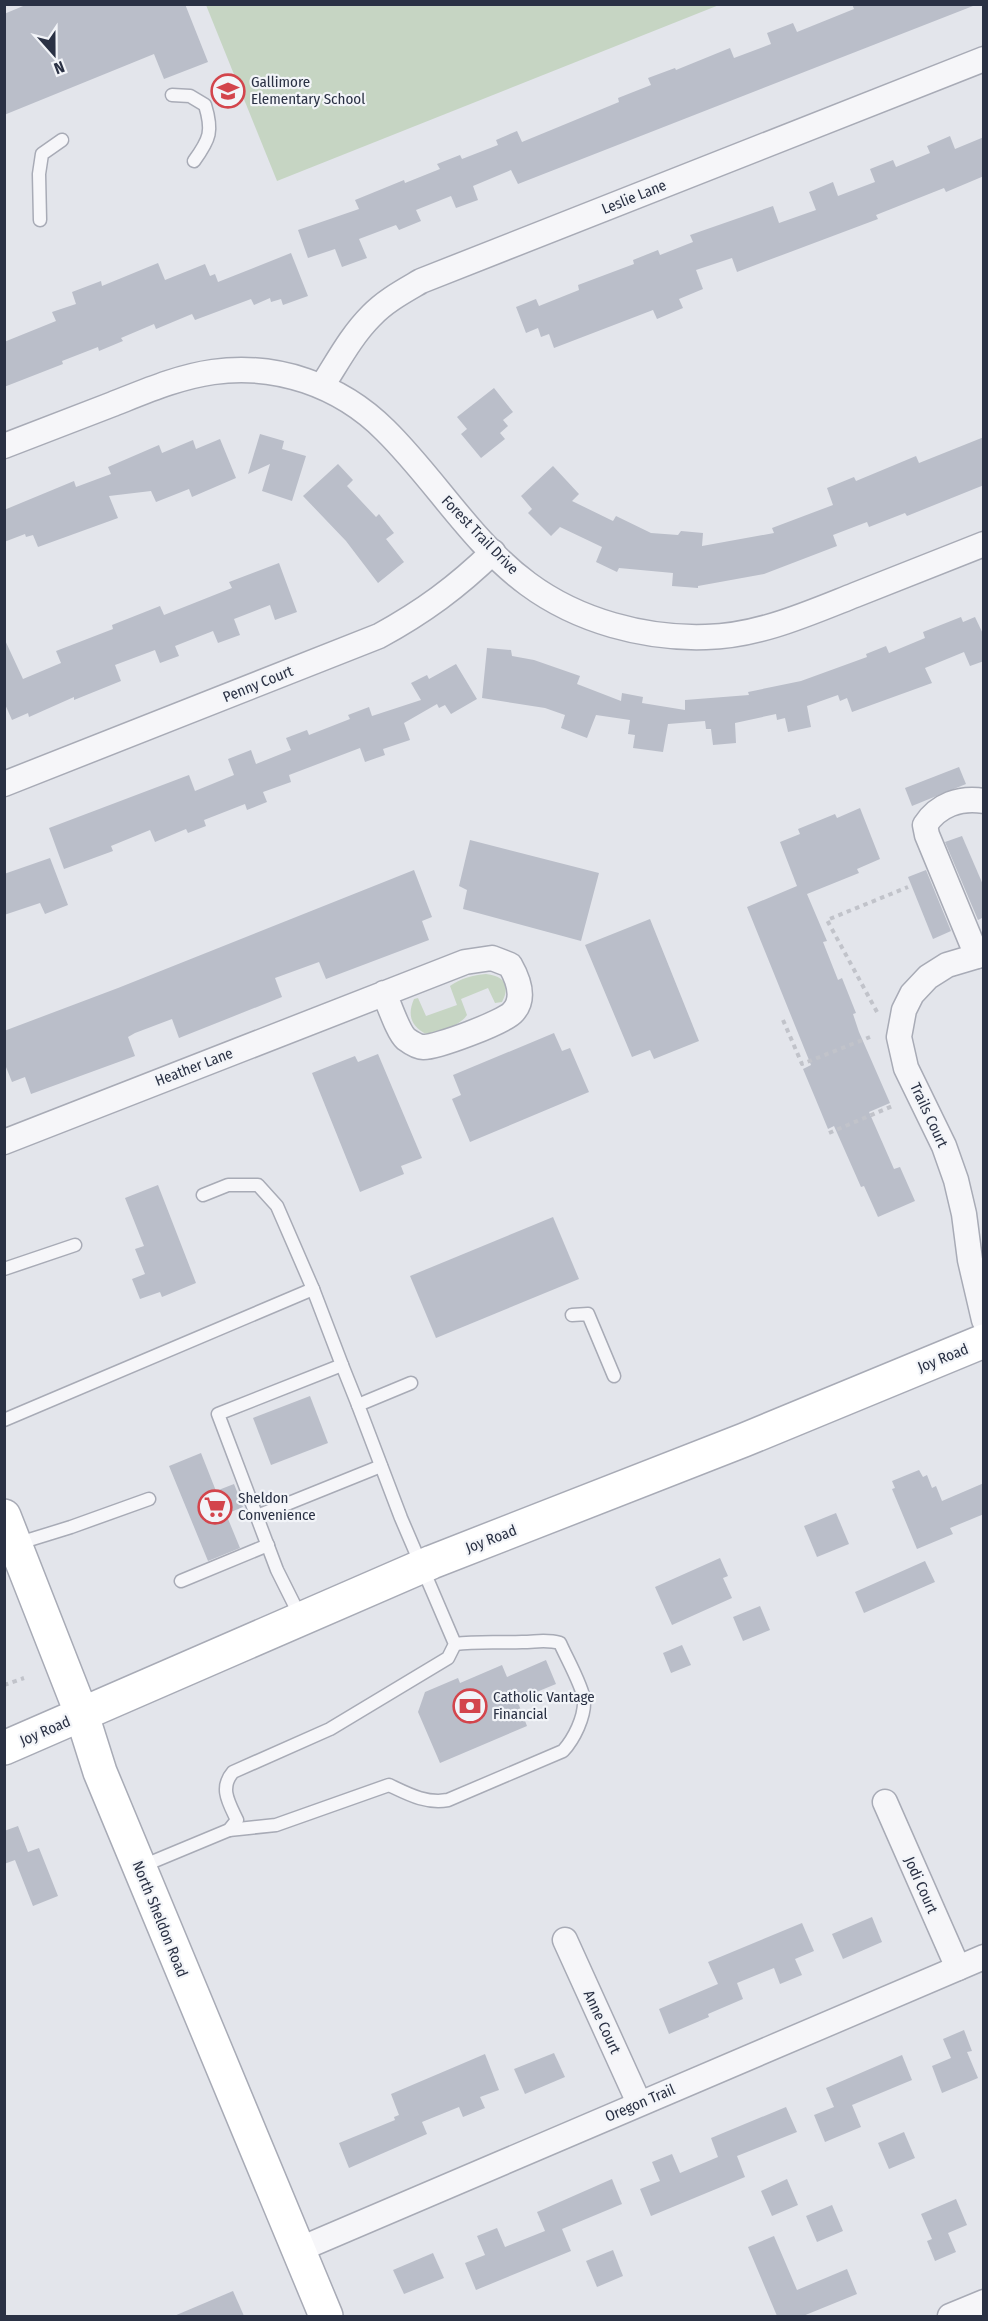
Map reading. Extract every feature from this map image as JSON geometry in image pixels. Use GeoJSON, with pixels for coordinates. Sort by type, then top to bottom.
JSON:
{"type":"FeatureCollection","features":[{"type":"Feature","properties":{"kind":"street","name":"Leslie Lane"},"geometry":{"type":"LineString","coordinates":[[322,386],[344,351],[371,316],[397,295],[421,280],[984,59]]}},
{"type":"Feature","properties":{"kind":"street","name":"Forest Trail Drive"},"geometry":{"type":"LineString","coordinates":[[4,446],[174,379],[214,372],[255,370],[295,376],[322,386],[353,404],[385,429],[461,518],[528,584],[570,609],[604,622],[639,632],[672,636],[708,637],[769,627],[984,544]]}},
{"type":"Feature","properties":{"kind":"street","name":"Penny Court"},"geometry":{"type":"LineString","coordinates":[[4,784],[379,636],[440,599],[493,552]]}},
{"type":"Feature","properties":{"kind":"street"},"geometry":{"type":"LineString","coordinates":[[980,955],[927,835],[925,825],[932,815],[953,802],[973,799],[984,801]]}},
{"type":"Feature","properties":{"kind":"street","name":"Trails Court"},"geometry":{"type":"LineString","coordinates":[[980,955],[947,965],[928,977],[912,994],[904,1010],[899,1037],[906,1068],[944,1146],[956,1180],[964,1214],[970,1260],[984,1320]]}},
{"type":"Feature","properties":{"kind":"street","name":"Heather Lane"},"geometry":{"type":"LineString","coordinates":[[4,1142],[384,993],[465,962],[492,958],[510,965],[518,979],[520,996],[514,1012],[501,1020],[440,1046],[421,1047],[405,1038],[384,993]]}},
{"type":"Feature","properties":{"kind":"street","name":"Joy Road"},"geometry":{"type":"LineString","coordinates":[[4,1748],[422,1566],[744,1440],[984,1341]]}},
{"type":"Feature","properties":{"kind":"street","name":"North Sheldon Road"},"geometry":{"type":"LineString","coordinates":[[10,1530],[82,1715],[100,1772],[326,2316]]}},
{"type":"Feature","properties":{"kind":"street","name":"Jodi Court"},"geometry":{"type":"LineString","coordinates":[[885,1802],[958,1968]]}},
{"type":"Feature","properties":{"kind":"street","name":"Anne Court"},"geometry":{"type":"LineString","coordinates":[[565,1940],[639,2103]]}},
{"type":"Feature","properties":{"kind":"street","name":"Oregon Trail"},"geometry":{"type":"LineString","coordinates":[[298,2250],[984,1958]]}},
{"type":"Feature","properties":{"kind":"street"},"geometry":{"type":"LineString","coordinates":[[950,2316],[984,2302]]}},
{"type":"Feature","properties":{"kind":"lane"},"geometry":{"type":"LineString","coordinates":[[172,95],[190,96],[205,105],[210,122],[208,141],[194,161]]}},
{"type":"Feature","properties":{"kind":"lane"},"geometry":{"type":"LineString","coordinates":[[40,220],[39,174],[42,154],[62,140]]}},
{"type":"Feature","properties":{"kind":"lane"},"geometry":{"type":"LineString","coordinates":[[203,1195],[228,1185],[258,1185],[277,1206],[313,1289],[381,1466],[455,1644],[448,1658],[330,1729],[232,1772],[226,1779],[225,1795],[237,1820],[229,1830]]}},
{"type":"Feature","properties":{"kind":"lane"},"geometry":{"type":"LineString","coordinates":[[4,1269],[75,1245]]}},
{"type":"Feature","properties":{"kind":"lane"},"geometry":{"type":"LineString","coordinates":[[4,1420],[313,1289]]}},
{"type":"Feature","properties":{"kind":"lane"},"geometry":{"type":"LineString","coordinates":[[572,1315],[588,1314],[615,1376]]}},
{"type":"Feature","properties":{"kind":"lane"},"geometry":{"type":"LineString","coordinates":[[301,1618],[277,1570],[218,1414],[342,1365]]}},
{"type":"Feature","properties":{"kind":"lane"},"geometry":{"type":"LineString","coordinates":[[358,1405],[411,1383]]}},
{"type":"Feature","properties":{"kind":"lane"},"geometry":{"type":"LineString","coordinates":[[257,1516],[381,1466]]}},
{"type":"Feature","properties":{"kind":"lane"},"geometry":{"type":"LineString","coordinates":[[10,1530],[71,1527],[149,1499]]}},
{"type":"Feature","properties":{"kind":"lane"},"geometry":{"type":"LineString","coordinates":[[181,1581],[268,1545]]}},
{"type":"Feature","properties":{"kind":"lane"},"geometry":{"type":"LineString","coordinates":[[139,1867],[229,1830],[276,1825],[389,1785],[419,1798],[436,1802],[448,1800],[563,1751],[571,1741],[584,1707],[584,1697],[560,1644],[547,1640],[478,1641],[455,1644]]}},
{"type":"Feature","properties":{"kind":"path"},"geometry":{"type":"LineString","coordinates":[[877,1012],[827,920],[908,887]]}},
{"type":"Feature","properties":{"kind":"path"},"geometry":{"type":"LineString","coordinates":[[783,1020],[802,1064],[870,1037]]}},
{"type":"Feature","properties":{"kind":"path"},"geometry":{"type":"LineString","coordinates":[[829,1133],[895,1105]]}},
{"type":"Feature","properties":{"kind":"path"},"geometry":{"type":"LineString","coordinates":[[4,1685],[24,1678]]}},
{"type":"Feature","properties":{"kind":"green space"},"geometry":{"type":"Polygon","coordinates":[[[206,5],[719,5],[277,181],[206,5]]]}},
{"type":"Feature","properties":{"kind":"green space"},"geometry":{"type":"Polygon","coordinates":[[[486,974],[504,982],[506,991],[502,1002],[495,1003],[488,988],[461,999],[467,1015],[454,1025],[426,1034],[414,1024],[411,1010],[414,999],[418,998],[426,1016],[457,1005],[450,986],[467,977],[486,974]]]}},
{"type":"Feature","properties":{"kind":"building"},"geometry":{"type":"Polygon","coordinates":[[[28,4],[185,4],[208,62],[164,79],[154,54],[4,115],[4,14],[28,4]]]}},
{"type":"Feature","properties":{"kind":"building"},"geometry":{"type":"Polygon","coordinates":[[[852,4],[973,6],[518,184],[511,170],[473,186],[478,200],[456,208],[451,196],[416,210],[421,221],[399,230],[396,225],[359,239],[367,258],[342,267],[335,249],[308,258],[298,230],[359,209],[355,200],[404,180],[405,183],[440,169],[437,164],[460,155],[462,159],[498,145],[496,140],[517,131],[522,142],[619,102],[618,98],[651,85],[648,78],[675,68],[676,70],[730,48],[734,58],[771,44],[767,33],[793,23],[797,32],[854,9],[852,4]]]}},
{"type":"Feature","properties":{"kind":"building"},"geometry":{"type":"Polygon","coordinates":[[[950,136],[955,149],[984,137],[984,176],[946,192],[944,188],[876,215],[878,219],[737,272],[732,258],[696,270],[703,289],[679,299],[683,308],[657,319],[653,310],[554,348],[549,334],[541,337],[538,328],[526,333],[516,307],[536,299],[539,306],[579,290],[578,285],[634,264],[633,260],[658,250],[660,255],[693,242],[690,235],[773,206],[779,223],[816,210],[809,192],[833,182],[838,196],[875,182],[870,169],[893,160],[896,167],[930,153],[927,146],[950,136]]]}},
{"type":"Feature","properties":{"kind":"building"},"geometry":{"type":"Polygon","coordinates":[[[291,253],[308,296],[283,305],[281,299],[271,302],[270,298],[254,305],[251,299],[195,320],[192,314],[156,329],[154,324],[121,338],[123,341],[99,351],[98,347],[62,361],[63,364],[4,387],[4,342],[56,321],[52,312],[76,304],[72,292],[101,281],[102,286],[158,263],[165,280],[205,264],[210,276],[215,274],[218,282],[291,253]]]}},
{"type":"Feature","properties":{"kind":"building"},"geometry":{"type":"Polygon","coordinates":[[[494,388],[513,412],[503,420],[508,426],[500,433],[505,439],[481,458],[461,434],[467,429],[457,417],[494,388]]]}},
{"type":"Feature","properties":{"kind":"building"},"geometry":{"type":"Polygon","coordinates":[[[260,434],[284,441],[282,449],[306,456],[292,501],[262,491],[270,464],[248,474],[260,434]]]}},
{"type":"Feature","properties":{"kind":"building"},"geometry":{"type":"Polygon","coordinates":[[[984,437],[984,485],[907,516],[905,513],[869,527],[867,522],[833,535],[837,546],[764,574],[698,586],[698,588],[672,586],[673,573],[619,568],[617,572],[596,562],[602,547],[560,527],[551,536],[528,513],[532,509],[521,496],[553,466],[579,494],[572,501],[613,521],[616,516],[651,533],[678,535],[681,531],[703,533],[702,546],[774,533],[772,528],[833,505],[827,488],[854,477],[856,481],[916,456],[919,463],[984,437]]]}},
{"type":"Feature","properties":{"kind":"building"},"geometry":{"type":"Polygon","coordinates":[[[220,439],[236,478],[192,497],[189,489],[156,502],[151,491],[109,496],[118,518],[38,547],[33,535],[26,537],[25,534],[4,542],[4,510],[74,481],[76,487],[111,474],[108,467],[159,445],[162,453],[193,440],[196,449],[220,439]]]}},
{"type":"Feature","properties":{"kind":"building"},"geometry":{"type":"Polygon","coordinates":[[[338,464],[353,480],[347,486],[376,517],[379,514],[394,533],[386,539],[404,562],[378,583],[346,541],[303,496],[338,464]]]}},
{"type":"Feature","properties":{"kind":"building"},"geometry":{"type":"Polygon","coordinates":[[[279,563],[297,612],[275,620],[270,605],[234,619],[240,635],[218,643],[213,631],[175,646],[179,656],[160,663],[155,650],[115,665],[121,681],[74,700],[74,697],[29,717],[28,713],[12,720],[4,702],[4,638],[23,679],[61,663],[56,651],[113,629],[112,625],[160,606],[164,615],[232,588],[229,582],[279,563]]]}},
{"type":"Feature","properties":{"kind":"building"},"geometry":{"type":"Polygon","coordinates":[[[961,617],[963,622],[975,617],[984,636],[984,661],[970,666],[964,652],[925,668],[932,683],[852,712],[847,698],[840,701],[838,695],[807,706],[811,727],[788,732],[785,718],[777,720],[776,714],[735,723],[736,743],[713,745],[711,729],[706,729],[705,721],[668,724],[663,752],[633,748],[635,735],[628,734],[630,720],[596,715],[587,738],[561,728],[565,715],[545,708],[482,698],[487,648],[511,650],[512,656],[534,660],[580,676],[577,684],[621,701],[622,693],[643,697],[642,703],[685,710],[685,700],[749,695],[748,692],[801,681],[867,657],[866,654],[886,646],[889,653],[925,638],[923,632],[961,617]]]}},
{"type":"Feature","properties":{"kind":"building"},"geometry":{"type":"Polygon","coordinates":[[[456,664],[477,699],[451,714],[445,705],[439,708],[437,704],[404,723],[410,740],[383,749],[385,755],[365,762],[360,748],[289,775],[291,782],[263,792],[267,802],[247,810],[245,804],[204,820],[206,826],[188,833],[186,829],[155,842],[150,830],[111,846],[113,851],[64,869],[49,828],[189,775],[195,791],[234,775],[228,759],[251,750],[256,764],[291,750],[286,738],[307,730],[309,735],[350,719],[348,715],[369,707],[372,716],[421,700],[411,683],[427,675],[429,679],[456,664]]]}},
{"type":"Feature","properties":{"kind":"building"},"geometry":{"type":"Polygon","coordinates":[[[959,767],[966,784],[912,806],[905,788],[959,767]]]}},
{"type":"Feature","properties":{"kind":"building"},"geometry":{"type":"Polygon","coordinates":[[[860,808],[880,859],[857,869],[859,873],[807,894],[827,941],[823,942],[838,980],[842,978],[856,1013],[853,1014],[859,1032],[890,1103],[869,1112],[894,1169],[900,1167],[915,1201],[878,1217],[864,1186],[861,1187],[834,1126],[828,1129],[803,1069],[811,1065],[747,907],[797,886],[780,842],[800,834],[798,829],[835,814],[837,818],[860,808]]]}},
{"type":"Feature","properties":{"kind":"building"},"geometry":{"type":"Polygon","coordinates":[[[962,836],[984,887],[984,917],[978,920],[945,842],[962,836]]]}},
{"type":"Feature","properties":{"kind":"building"},"geometry":{"type":"Polygon","coordinates":[[[470,840],[599,873],[581,941],[463,909],[467,890],[459,886],[470,840]]]}},
{"type":"Feature","properties":{"kind":"building"},"geometry":{"type":"Polygon","coordinates":[[[50,858],[68,905],[45,914],[40,903],[4,915],[4,874],[50,858]]]}},
{"type":"Feature","properties":{"kind":"building"},"geometry":{"type":"Polygon","coordinates":[[[414,870],[432,917],[422,921],[429,940],[326,979],[319,962],[275,978],[282,997],[179,1038],[172,1019],[135,1033],[128,1037],[135,1056],[31,1094],[25,1077],[12,1082],[4,1062],[4,1031],[414,870]]]}},
{"type":"Feature","properties":{"kind":"building"},"geometry":{"type":"Polygon","coordinates":[[[926,870],[951,931],[933,939],[908,877],[926,870]]]}},
{"type":"Feature","properties":{"kind":"building"},"geometry":{"type":"Polygon","coordinates":[[[650,919],[699,1041],[654,1059],[650,1050],[632,1057],[585,945],[650,919]]]}},
{"type":"Feature","properties":{"kind":"building"},"geometry":{"type":"Polygon","coordinates":[[[554,1033],[562,1051],[570,1048],[589,1092],[470,1142],[452,1099],[461,1095],[453,1075],[554,1033]]]}},
{"type":"Feature","properties":{"kind":"building"},"geometry":{"type":"Polygon","coordinates":[[[378,1054],[422,1158],[401,1166],[404,1174],[360,1192],[312,1073],[355,1056],[358,1062],[378,1054]]]}},
{"type":"Feature","properties":{"kind":"building"},"geometry":{"type":"Polygon","coordinates":[[[158,1185],[196,1283],[162,1297],[160,1292],[140,1299],[132,1279],[145,1274],[135,1249],[144,1246],[125,1198],[158,1185]]]}},
{"type":"Feature","properties":{"kind":"building"},"geometry":{"type":"Polygon","coordinates":[[[553,1217],[579,1279],[436,1338],[410,1276],[553,1217]]]}},
{"type":"Feature","properties":{"kind":"building"},"geometry":{"type":"Polygon","coordinates":[[[310,1396],[328,1443],[271,1465],[253,1418],[310,1396]]]}},
{"type":"Feature","properties":{"kind":"building"},"geometry":{"type":"Polygon","coordinates":[[[201,1453],[216,1491],[234,1484],[243,1507],[226,1514],[240,1548],[208,1561],[169,1466],[201,1453]]]}},
{"type":"Feature","properties":{"kind":"building"},"geometry":{"type":"Polygon","coordinates":[[[919,1470],[923,1477],[927,1475],[932,1488],[936,1486],[942,1501],[984,1483],[984,1514],[950,1528],[953,1534],[917,1549],[892,1489],[895,1488],[892,1481],[919,1470]]]}},
{"type":"Feature","properties":{"kind":"building"},"geometry":{"type":"Polygon","coordinates":[[[836,1513],[849,1544],[817,1557],[804,1526],[836,1513]]]}},
{"type":"Feature","properties":{"kind":"building"},"geometry":{"type":"Polygon","coordinates":[[[720,1558],[728,1576],[723,1578],[732,1598],[672,1625],[655,1587],[720,1558]]]}},
{"type":"Feature","properties":{"kind":"building"},"geometry":{"type":"Polygon","coordinates":[[[925,1561],[935,1582],[864,1613],[855,1592],[925,1561]]]}},
{"type":"Feature","properties":{"kind":"building"},"geometry":{"type":"Polygon","coordinates":[[[760,1606],[770,1630],[743,1641],[733,1617],[760,1606]]]}},
{"type":"Feature","properties":{"kind":"building"},"geometry":{"type":"Polygon","coordinates":[[[682,1645],[691,1665],[671,1673],[663,1653],[682,1645]]]}},
{"type":"Feature","properties":{"kind":"building","name":"Catholic Vantage Financial"},"geometry":{"type":"Polygon","coordinates":[[[546,1660],[556,1684],[517,1700],[527,1726],[440,1763],[418,1712],[425,1692],[458,1678],[460,1683],[502,1665],[507,1677],[546,1660]]]}},
{"type":"Feature","properties":{"kind":"building"},"geometry":{"type":"Polygon","coordinates":[[[18,1826],[28,1852],[39,1848],[58,1896],[33,1906],[15,1860],[4,1864],[4,1831],[18,1826]]]}},
{"type":"Feature","properties":{"kind":"building"},"geometry":{"type":"Polygon","coordinates":[[[872,1917],[882,1942],[843,1959],[832,1934],[872,1917]]]}},
{"type":"Feature","properties":{"kind":"building"},"geometry":{"type":"Polygon","coordinates":[[[802,1923],[814,1951],[795,1959],[802,1975],[780,1984],[774,1968],[737,1983],[743,1999],[669,2034],[659,2009],[718,1984],[708,1962],[802,1923]]]}},
{"type":"Feature","properties":{"kind":"building"},"geometry":{"type":"Polygon","coordinates":[[[964,2030],[972,2051],[967,2052],[978,2078],[942,2093],[932,2066],[951,2058],[943,2039],[964,2030]]]}},
{"type":"Feature","properties":{"kind":"building"},"geometry":{"type":"Polygon","coordinates":[[[554,2053],[565,2077],[525,2094],[514,2069],[554,2053]]]}},
{"type":"Feature","properties":{"kind":"building"},"geometry":{"type":"Polygon","coordinates":[[[485,2054],[499,2090],[480,2097],[485,2108],[463,2117],[459,2107],[422,2122],[427,2134],[349,2168],[339,2143],[395,2120],[394,2117],[399,2115],[391,2094],[485,2054]]]}},
{"type":"Feature","properties":{"kind":"building"},"geometry":{"type":"Polygon","coordinates":[[[902,2055],[912,2080],[852,2105],[861,2127],[825,2142],[814,2115],[834,2107],[826,2088],[902,2055]]]}},
{"type":"Feature","properties":{"kind":"building"},"geometry":{"type":"Polygon","coordinates":[[[786,2107],[797,2132],[737,2156],[745,2177],[651,2216],[640,2189],[660,2181],[652,2162],[672,2154],[680,2173],[718,2157],[711,2138],[786,2107]]]}},
{"type":"Feature","properties":{"kind":"building"},"geometry":{"type":"Polygon","coordinates":[[[904,2132],[915,2158],[889,2169],[878,2143],[904,2132]]]}},
{"type":"Feature","properties":{"kind":"building"},"geometry":{"type":"Polygon","coordinates":[[[612,2179],[622,2204],[562,2229],[571,2251],[476,2290],[465,2263],[485,2255],[477,2236],[497,2228],[505,2247],[545,2231],[537,2212],[612,2179]]]}},
{"type":"Feature","properties":{"kind":"building"},"geometry":{"type":"Polygon","coordinates":[[[787,2179],[798,2205],[772,2216],[761,2191],[787,2179]]]}},
{"type":"Feature","properties":{"kind":"building"},"geometry":{"type":"Polygon","coordinates":[[[956,2199],[967,2225],[948,2233],[956,2252],[935,2261],[927,2241],[932,2239],[921,2214],[956,2199]]]}},
{"type":"Feature","properties":{"kind":"building"},"geometry":{"type":"Polygon","coordinates":[[[832,2205],[843,2231],[817,2242],[806,2216],[832,2205]]]}},
{"type":"Feature","properties":{"kind":"building"},"geometry":{"type":"Polygon","coordinates":[[[774,2236],[797,2290],[847,2269],[857,2294],[803,2316],[777,2316],[748,2247],[774,2236]]]}},
{"type":"Feature","properties":{"kind":"building"},"geometry":{"type":"Polygon","coordinates":[[[613,2250],[623,2276],[597,2287],[586,2261],[613,2250]]]}},
{"type":"Feature","properties":{"kind":"building"},"geometry":{"type":"Polygon","coordinates":[[[433,2253],[444,2278],[404,2294],[393,2270],[433,2253]]]}},
{"type":"Feature","properties":{"kind":"building"},"geometry":{"type":"Polygon","coordinates":[[[233,2291],[244,2316],[174,2316],[233,2291]]]}},
{"type":"Feature","properties":{"kind":"place","name":"Gallimore Elementary School"},"geometry":{"type":"Point","coordinates":[228,91]}},
{"type":"Feature","properties":{"kind":"place","name":"Sheldon Convenience"},"geometry":{"type":"Point","coordinates":[215,1507]}},
{"type":"Feature","properties":{"kind":"place","name":"Catholic Vantage Financial"},"geometry":{"type":"Point","coordinates":[470,1706]}}]}
